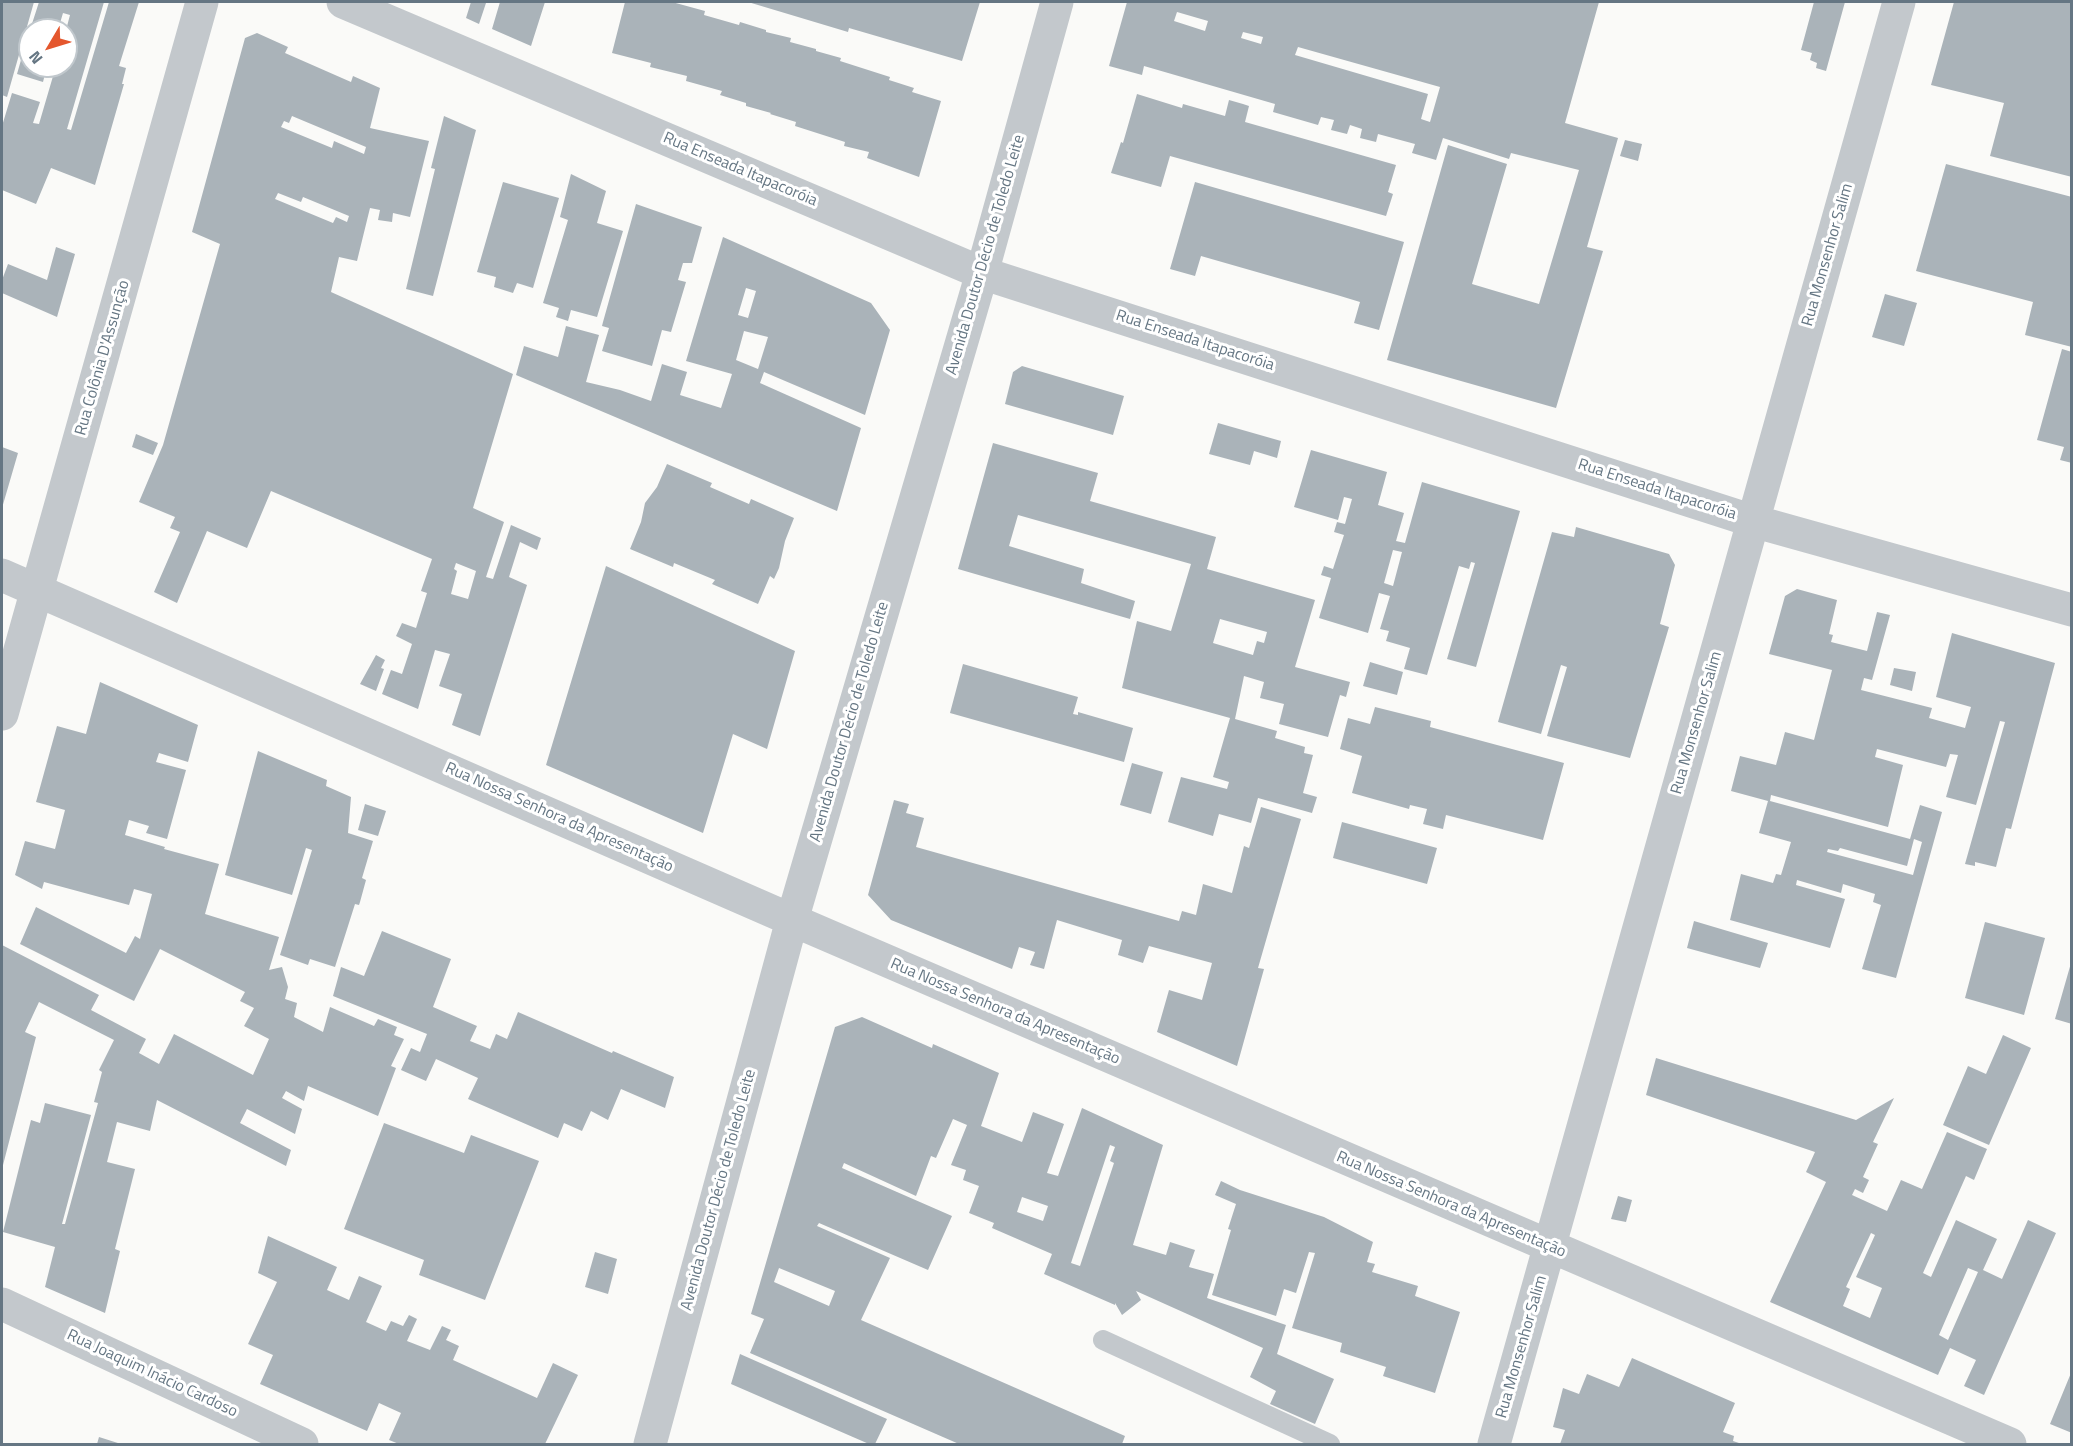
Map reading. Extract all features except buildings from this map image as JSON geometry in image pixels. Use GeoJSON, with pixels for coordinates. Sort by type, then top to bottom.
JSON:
{"type":"FeatureCollection","features":[{"type":"Feature","properties":{"kind":"street","name":"Rua Colônia D'Assunção"},"geometry":{"type":"LineString","coordinates":[[2,714],[202,2]]}},
{"type":"Feature","properties":{"kind":"street","name":"Rua Enseada Itapacoróia"},"geometry":{"type":"LineString","coordinates":[[343,2],[982,273],[1754,521],[2072,610]]}},
{"type":"Feature","properties":{"kind":"street","name":"Avenida Doutor Décio de Toledo Leite"},"geometry":{"type":"LineString","coordinates":[[650,1444],[792,920],[982,273],[1057,2]]}},
{"type":"Feature","properties":{"kind":"street","name":"Rua Monsenhor Salim"},"geometry":{"type":"LineString","coordinates":[[1494,1444],[1899,2]]}},
{"type":"Feature","properties":{"kind":"street","name":"Rua Nossa Senhora da Apresentação"},"geometry":{"type":"LineString","coordinates":[[2,575],[792,920],[2010,1444]]}},
{"type":"Feature","properties":{"kind":"street","name":"Rua Joaquim Inácio Cardoso"},"geometry":{"type":"LineString","coordinates":[[2,1304],[302,1444]]}},
{"type":"Feature","properties":{"kind":"lane"},"geometry":{"type":"LineString","coordinates":[[1103,1340],[1330,1444]]}}]}
